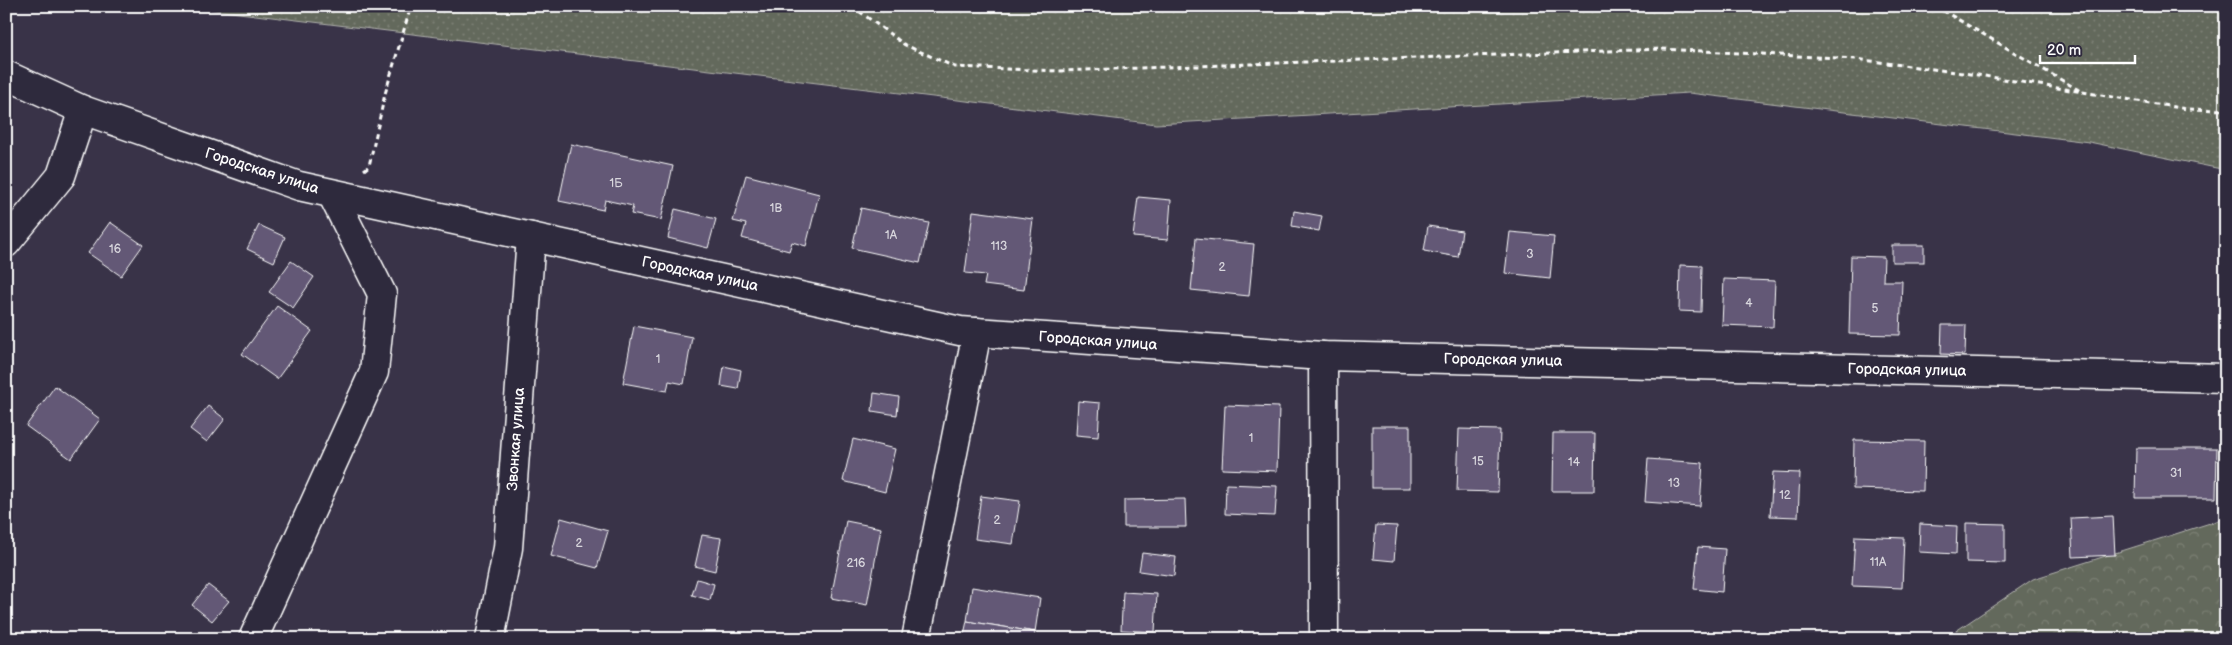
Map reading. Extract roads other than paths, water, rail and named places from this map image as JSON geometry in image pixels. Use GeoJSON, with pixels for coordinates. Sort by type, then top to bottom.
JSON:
{"type":"FeatureCollection","features":[{"type":"Feature","properties":{"kind":"street","name":"Городская улица"},"geometry":{"type":"LineString","coordinates":[[6,75],[83,110],[299,186],[960,331],[1323,356],[2226,378]]}},
{"type":"Feature","properties":{"kind":"street"},"geometry":{"type":"LineString","coordinates":[[6,243],[61,176],[83,110]]}},
{"type":"Feature","properties":{"kind":"street"},"geometry":{"type":"LineString","coordinates":[[253,639],[374,372],[382,294],[332,194]]}},
{"type":"Feature","properties":{"kind":"street","name":"Звонкая улица"},"geometry":{"type":"LineString","coordinates":[[490,639],[508,548],[531,237]]}},
{"type":"Feature","properties":{"kind":"street"},"geometry":{"type":"LineString","coordinates":[[916,639],[977,332]]}},
{"type":"Feature","properties":{"kind":"street"},"geometry":{"type":"LineString","coordinates":[[1323,356],[1324,639]]}}]}
